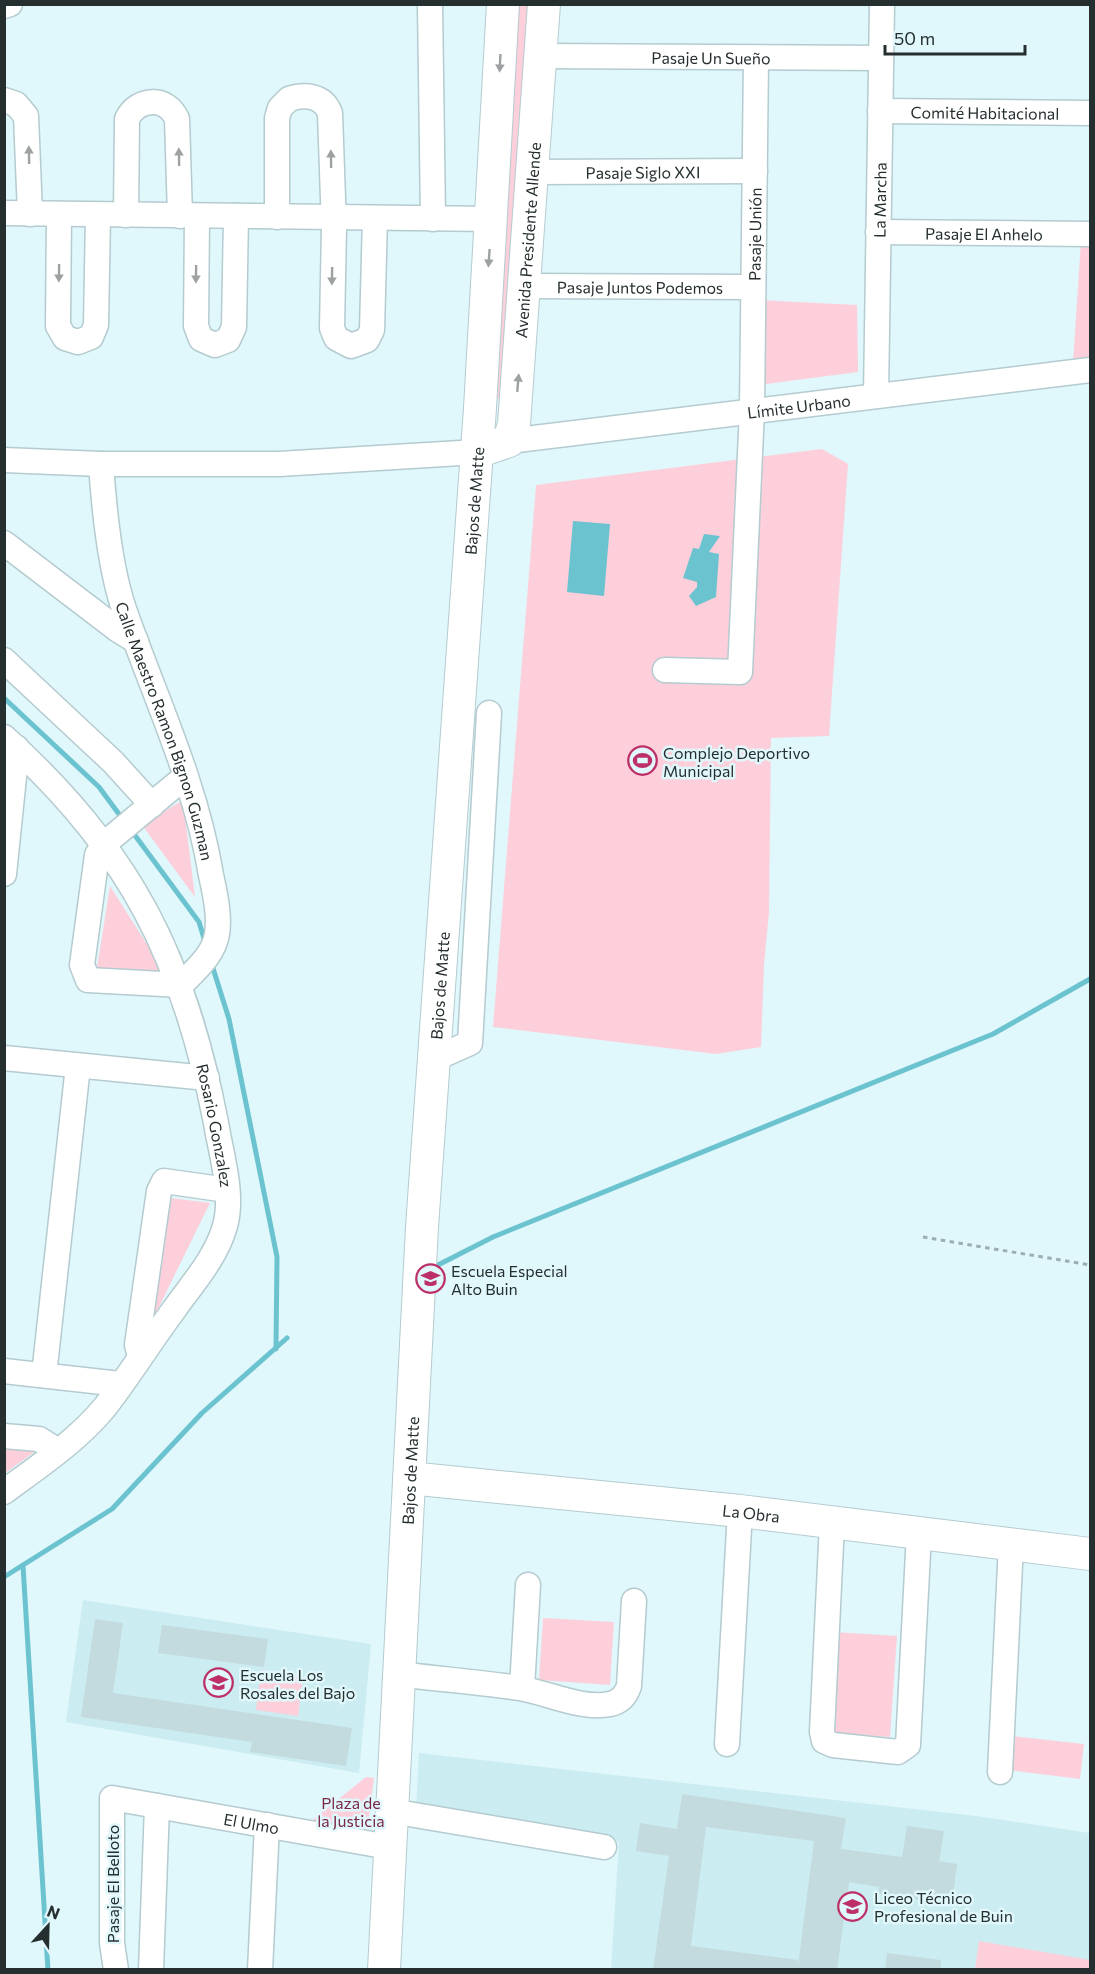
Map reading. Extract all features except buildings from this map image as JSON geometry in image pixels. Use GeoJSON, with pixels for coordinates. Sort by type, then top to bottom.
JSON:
{"type":"FeatureCollection","features":[{"type":"Feature","properties":{"kind":"main road","name":"Bajos de Matte"},"geometry":{"type":"LineString","coordinates":[[384,1970],[409,1478],[434,1059],[477,452],[504,4]]}},
{"type":"Feature","properties":{"kind":"main road","name":"Avenida Presidente Allende"},"geometry":{"type":"LineString","coordinates":[[509,441],[514,424],[526,286],[543,4]]}},
{"type":"Feature","properties":{"kind":"main road"},"geometry":{"type":"LineString","coordinates":[[477,452],[509,441]]}},
{"type":"Feature","properties":{"kind":"main road","name":"La Obra"},"geometry":{"type":"LineString","coordinates":[[409,1478],[832,1522],[1090,1554]]}},
{"type":"Feature","properties":{"kind":"street"},"geometry":{"type":"LineString","coordinates":[[4,6],[10,4]]}},
{"type":"Feature","properties":{"kind":"street"},"geometry":{"type":"LineString","coordinates":[[430,4],[433,219]]}},
{"type":"Feature","properties":{"kind":"street","name":"La Marcha"},"geometry":{"type":"LineString","coordinates":[[876,396],[882,4]]}},
{"type":"Feature","properties":{"kind":"street","name":"Pasaje Un Sueño"},"geometry":{"type":"LineString","coordinates":[[540,56],[881,58]]}},
{"type":"Feature","properties":{"kind":"street","name":"Pasaje Unión"},"geometry":{"type":"LineString","coordinates":[[665,670],[740,672],[752,410],[756,58]]}},
{"type":"Feature","properties":{"kind":"street"},"geometry":{"type":"LineString","coordinates":[[277,217],[278,112],[289,99],[310,97],[325,103],[330,113],[333,218],[332,328],[336,338],[351,346],[362,343],[372,330],[375,218]]}},
{"type":"Feature","properties":{"kind":"street"},"geometry":{"type":"LineString","coordinates":[[4,100],[22,109],[28,124],[30,214]]}},
{"type":"Feature","properties":{"kind":"street"},"geometry":{"type":"LineString","coordinates":[[126,215],[127,119],[136,107],[150,101],[170,108],[177,119],[189,216],[196,326],[201,339],[215,345],[228,340],[234,327],[236,216]]}},
{"type":"Feature","properties":{"kind":"street","name":"Comité Habitacional"},"geometry":{"type":"LineString","coordinates":[[880,111],[1090,113]]}},
{"type":"Feature","properties":{"kind":"street","name":"Pasaje Siglo XXI"},"geometry":{"type":"LineString","coordinates":[[532,172],[755,171]]}},
{"type":"Feature","properties":{"kind":"street"},"geometry":{"type":"LineString","coordinates":[[4,213],[492,219]]}},
{"type":"Feature","properties":{"kind":"street"},"geometry":{"type":"LineString","coordinates":[[59,214],[58,326],[65,338],[78,342],[91,337],[96,325],[98,215]]}},
{"type":"Feature","properties":{"kind":"street","name":"Pasaje El Anhelo"},"geometry":{"type":"LineString","coordinates":[[878,232],[1090,234]]}},
{"type":"Feature","properties":{"kind":"street","name":"Pasaje Juntos Podemos"},"geometry":{"type":"LineString","coordinates":[[526,286],[753,287]]}},
{"type":"Feature","properties":{"kind":"street","name":"Límite Urbano"},"geometry":{"type":"LineString","coordinates":[[509,441],[1090,370]]}},
{"type":"Feature","properties":{"kind":"street"},"geometry":{"type":"LineString","coordinates":[[4,460],[101,464],[279,464],[477,452]]}},
{"type":"Feature","properties":{"kind":"street","name":"Calle Maestro Ramon Bignon Guzman"},"geometry":{"type":"LineString","coordinates":[[101,464],[105,516],[124,609],[204,828],[218,911],[217,935],[206,956],[181,985]]}},
{"type":"Feature","properties":{"kind":"street"},"geometry":{"type":"LineString","coordinates":[[4,543],[118,630],[136,640]]}},
{"type":"Feature","properties":{"kind":"street"},"geometry":{"type":"LineString","coordinates":[[4,660],[113,762],[152,805]]}},
{"type":"Feature","properties":{"kind":"street"},"geometry":{"type":"LineString","coordinates":[[434,1059],[470,1043],[489,713]]}},
{"type":"Feature","properties":{"kind":"street"},"geometry":{"type":"LineString","coordinates":[[4,874],[10,742]]}},
{"type":"Feature","properties":{"kind":"street","name":"Rosario Gonzalez"},"geometry":{"type":"LineString","coordinates":[[4,1492],[58,1451],[104,1407],[213,1255],[226,1224],[227,1190],[207,1078],[181,985],[153,921],[119,831],[71,804],[10,742]]}},
{"type":"Feature","properties":{"kind":"street"},"geometry":{"type":"LineString","coordinates":[[181,985],[88,980],[82,965],[97,855],[119,831],[186,776]]}},
{"type":"Feature","properties":{"kind":"street"},"geometry":{"type":"LineString","coordinates":[[4,1058],[207,1078]]}},
{"type":"Feature","properties":{"kind":"street"},"geometry":{"type":"LineString","coordinates":[[44,1375],[78,1066]]}},
{"type":"Feature","properties":{"kind":"street"},"geometry":{"type":"LineString","coordinates":[[140,1356],[137,1345],[159,1191],[164,1181],[227,1190]]}},
{"type":"Feature","properties":{"kind":"street"},"geometry":{"type":"LineString","coordinates":[[4,1371],[120,1384]]}},
{"type":"Feature","properties":{"kind":"street"},"geometry":{"type":"LineString","coordinates":[[4,1436],[39,1439],[58,1451]]}},
{"type":"Feature","properties":{"kind":"street"},"geometry":{"type":"LineString","coordinates":[[727,1744],[740,1512]]}},
{"type":"Feature","properties":{"kind":"street"},"geometry":{"type":"LineString","coordinates":[[832,1522],[822,1732],[825,1741],[833,1744],[898,1752],[908,1745],[919,1533]]}},
{"type":"Feature","properties":{"kind":"street"},"geometry":{"type":"LineString","coordinates":[[1000,1772],[1011,1544]]}},
{"type":"Feature","properties":{"kind":"street"},"geometry":{"type":"LineString","coordinates":[[522,1688],[528,1585]]}},
{"type":"Feature","properties":{"kind":"street"},"geometry":{"type":"LineString","coordinates":[[399,1674],[522,1688],[551,1698],[603,1705],[619,1700],[627,1691],[630,1680],[634,1601]]}},
{"type":"Feature","properties":{"kind":"street","name":"El Ulmo"},"geometry":{"type":"LineString","coordinates":[[112,1798],[389,1847]]}},
{"type":"Feature","properties":{"kind":"street","name":"Pasaje El Belloto"},"geometry":{"type":"LineString","coordinates":[[112,1798],[112,1943],[116,1970]]}},
{"type":"Feature","properties":{"kind":"street"},"geometry":{"type":"LineString","coordinates":[[151,1970],[157,1806]]}},
{"type":"Feature","properties":{"kind":"street"},"geometry":{"type":"LineString","coordinates":[[391,1811],[604,1847]]}},
{"type":"Feature","properties":{"kind":"street"},"geometry":{"type":"LineString","coordinates":[[260,1970],[267,1826]]}},
{"type":"Feature","properties":{"kind":"path"},"geometry":{"type":"LineString","coordinates":[[923,1237],[1090,1265]]}},
{"type":"Feature","properties":{"kind":"shaded area","name":"Escuela Los Rosales del Bajo"},"geometry":{"type":"Polygon","coordinates":[[[83,1600],[371,1644],[359,1773],[66,1722],[83,1600]]]}},
{"type":"Feature","properties":{"kind":"shaded area","name":"Liceo Técnico Profesional de Buin"},"geometry":{"type":"Polygon","coordinates":[[[419,1753],[976,1816],[1090,1833],[1090,1969],[611,1969],[619,1842],[416,1810],[419,1753]]]}},
{"type":"Feature","properties":{"kind":"green space"},"geometry":{"type":"Polygon","coordinates":[[[509,5],[537,5],[509,398],[490,399],[509,5]]]}},
{"type":"Feature","properties":{"kind":"green space"},"geometry":{"type":"Polygon","coordinates":[[[1081,241],[1090,241],[1090,363],[1073,363],[1081,241]]]}},
{"type":"Feature","properties":{"kind":"green space"},"geometry":{"type":"Polygon","coordinates":[[[759,300],[857,305],[858,372],[758,385],[759,300]]]}},
{"type":"Feature","properties":{"kind":"green space","name":"Complejo Deportivo Municipal"},"geometry":{"type":"Polygon","coordinates":[[[822,449],[848,464],[829,736],[771,738],[769,912],[764,965],[761,1047],[716,1054],[493,1027],[536,485],[822,449]]]}},
{"type":"Feature","properties":{"kind":"green space"},"geometry":{"type":"Polygon","coordinates":[[[183,800],[195,897],[142,825],[183,800]]]}},
{"type":"Feature","properties":{"kind":"green space"},"geometry":{"type":"Polygon","coordinates":[[[110,886],[164,971],[97,968],[110,886]]]}},
{"type":"Feature","properties":{"kind":"green space"},"geometry":{"type":"Polygon","coordinates":[[[171,1198],[210,1203],[153,1319],[171,1198]]]}},
{"type":"Feature","properties":{"kind":"green space"},"geometry":{"type":"Polygon","coordinates":[[[5,1448],[36,1451],[5,1473],[5,1448]]]}},
{"type":"Feature","properties":{"kind":"green space"},"geometry":{"type":"Polygon","coordinates":[[[543,1618],[614,1622],[610,1685],[539,1680],[543,1618]]]}},
{"type":"Feature","properties":{"kind":"green space"},"geometry":{"type":"Polygon","coordinates":[[[833,1632],[897,1636],[890,1737],[827,1733],[833,1632]]]}},
{"type":"Feature","properties":{"kind":"green space"},"geometry":{"type":"Polygon","coordinates":[[[261,1670],[303,1675],[298,1716],[256,1710],[261,1670]]]}},
{"type":"Feature","properties":{"kind":"green space"},"geometry":{"type":"Polygon","coordinates":[[[1011,1736],[1084,1744],[1080,1779],[1007,1770],[1011,1736]]]}},
{"type":"Feature","properties":{"kind":"green space","name":"Plaza de la Justicia"},"geometry":{"type":"Polygon","coordinates":[[[366,1777],[374,1778],[367,1832],[309,1823],[366,1777]]]}},
{"type":"Feature","properties":{"kind":"green space"},"geometry":{"type":"Polygon","coordinates":[[[979,1941],[1090,1960],[1090,1969],[975,1969],[979,1941]]]}},
{"type":"Feature","properties":{"kind":"water"},"geometry":{"type":"Polygon","coordinates":[[[573,521],[610,524],[604,596],[567,592],[573,521]]]}},
{"type":"Feature","properties":{"kind":"water"},"geometry":{"type":"Polygon","coordinates":[[[704,534],[720,536],[709,552],[719,554],[716,597],[696,606],[689,596],[697,587],[697,582],[683,578],[693,548],[699,549],[704,534]]]}},
{"type":"Feature","properties":{"kind":"waterway"},"geometry":{"type":"LineString","coordinates":[[4,698],[99,787],[124,821]]}},
{"type":"Feature","properties":{"kind":"waterway"},"geometry":{"type":"LineString","coordinates":[[131,830],[199,922],[206,945]]}},
{"type":"Feature","properties":{"kind":"waterway"},"geometry":{"type":"LineString","coordinates":[[211,962],[229,1019],[277,1257],[276,1349]]}},
{"type":"Feature","properties":{"kind":"waterway"},"geometry":{"type":"LineString","coordinates":[[436,1266],[493,1237],[993,1034],[1090,979]]}},
{"type":"Feature","properties":{"kind":"waterway"},"geometry":{"type":"LineString","coordinates":[[4,1577],[112,1509],[202,1413],[287,1338]]}},
{"type":"Feature","properties":{"kind":"waterway"},"geometry":{"type":"LineString","coordinates":[[23,1566],[48,1970]]}},
{"type":"Feature","properties":{"kind":"place","name":"Complejo Deportivo Municipal"},"geometry":{"type":"Point","coordinates":[642,761]}},
{"type":"Feature","properties":{"kind":"place","name":"Escuela Especial Alto Buin"},"geometry":{"type":"Point","coordinates":[430,1279]}},
{"type":"Feature","properties":{"kind":"place","name":"Escuela Los Rosales del Bajo"},"geometry":{"type":"Point","coordinates":[219,1683]}},
{"type":"Feature","properties":{"kind":"place","name":"Liceo Técnico Profesional de Buin"},"geometry":{"type":"Point","coordinates":[853,1906]}}]}
